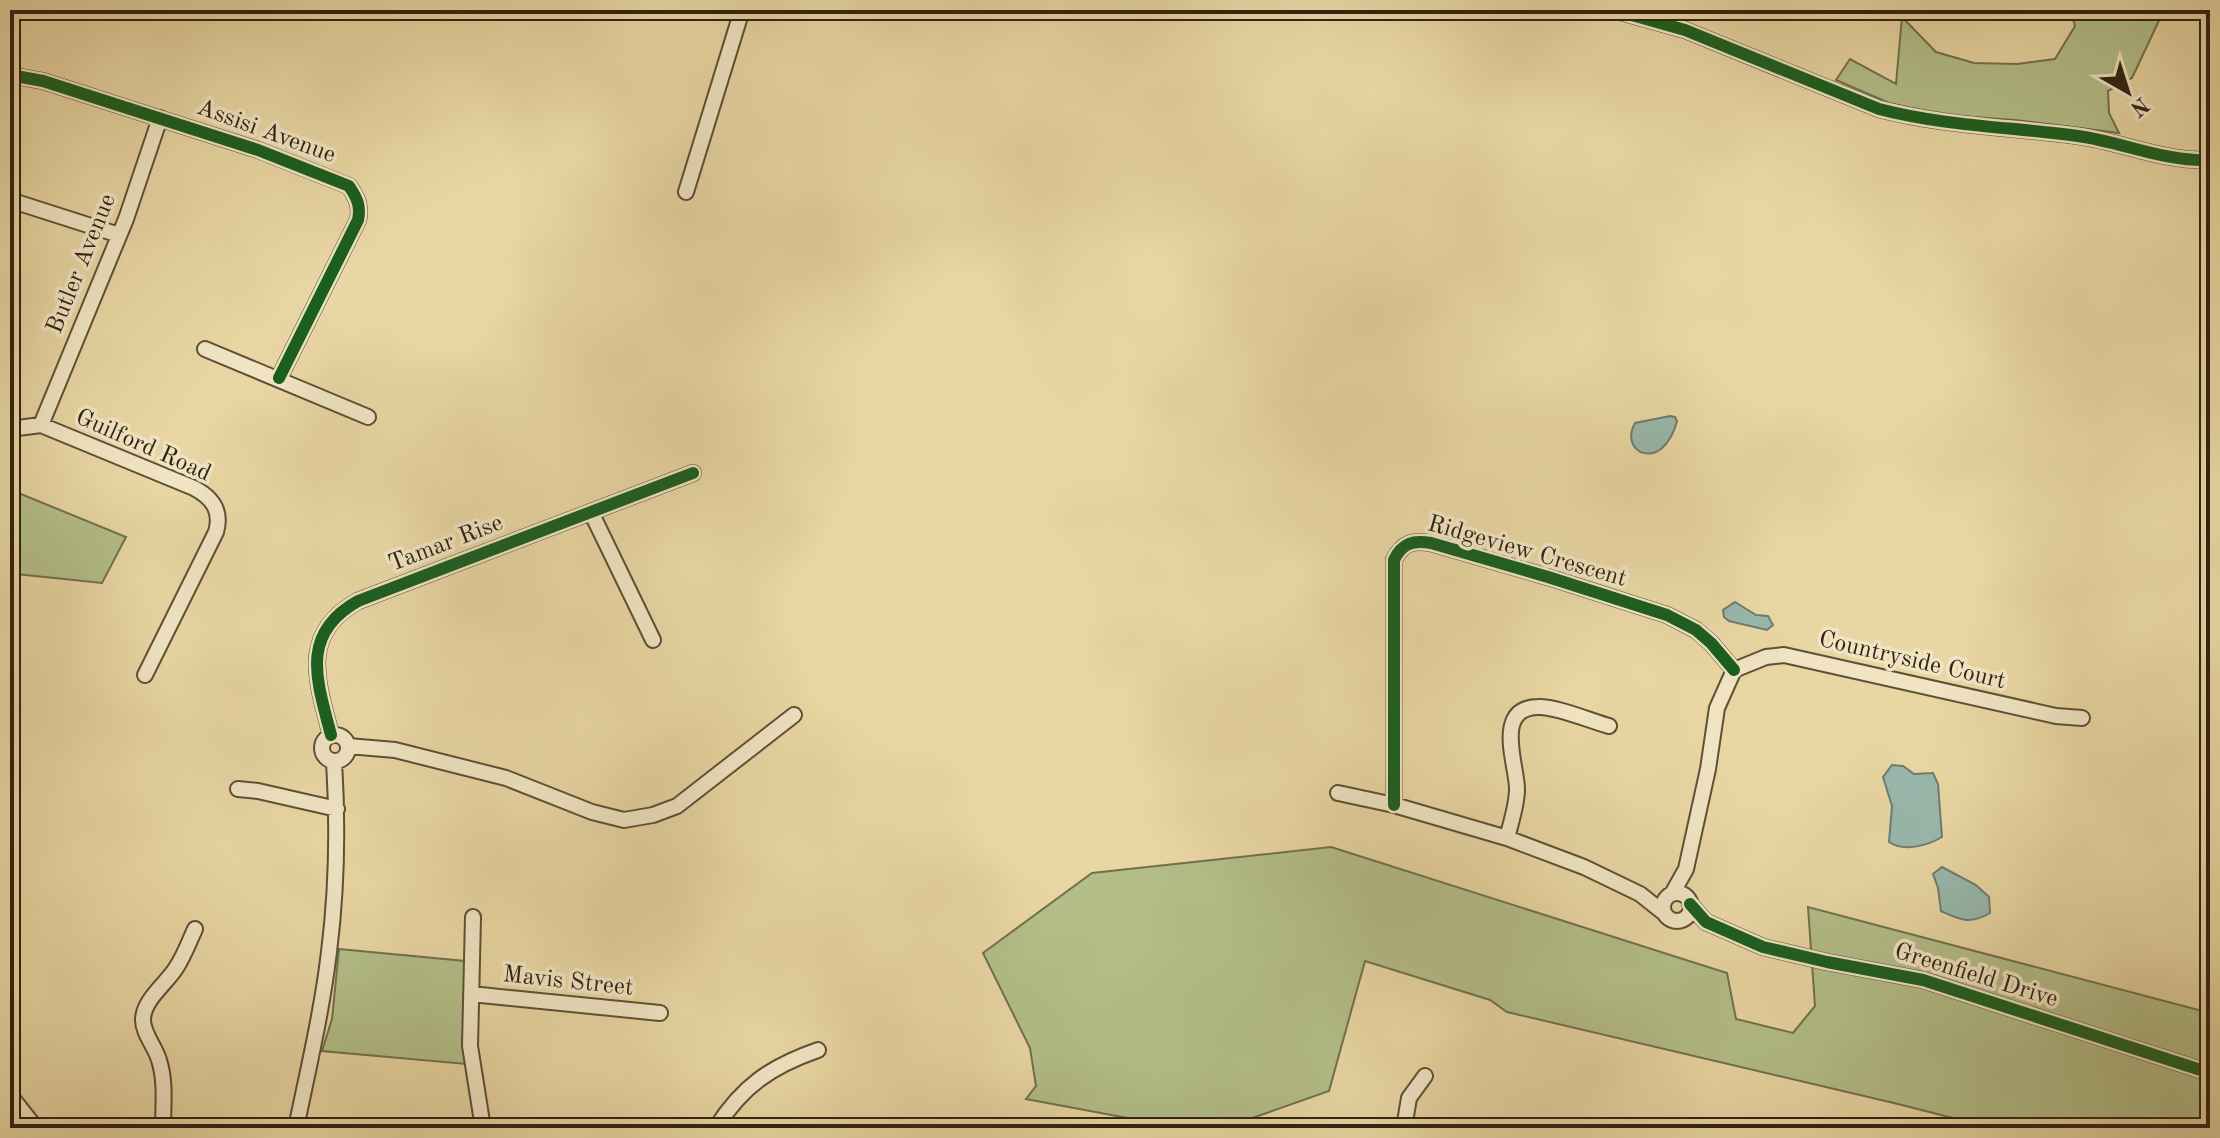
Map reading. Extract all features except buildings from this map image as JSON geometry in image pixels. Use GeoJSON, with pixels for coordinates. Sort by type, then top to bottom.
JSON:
{"type":"FeatureCollection","features":[{"type":"Feature","properties":{"kind":"street"},"geometry":{"type":"LineString","coordinates":[[686,192],[742,10]]}},
{"type":"Feature","properties":{"kind":"street"},"geometry":{"type":"LineString","coordinates":[[1614,10],[1685,30],[1879,109],[1929,120],[2081,137],[2181,159],[2210,160]]}},
{"type":"Feature","properties":{"kind":"street","name":"Assisi Avenue"},"geometry":{"type":"LineString","coordinates":[[10,75],[43,81],[258,150],[349,186],[360,209],[358,220],[279,378]]}},
{"type":"Feature","properties":{"kind":"street","name":"Butler Avenue"},"geometry":{"type":"LineString","coordinates":[[41,425],[119,235],[160,118]]}},
{"type":"Feature","properties":{"kind":"street"},"geometry":{"type":"LineString","coordinates":[[16,202],[119,235]]}},
{"type":"Feature","properties":{"kind":"street"},"geometry":{"type":"LineString","coordinates":[[205,349],[368,417]]}},
{"type":"Feature","properties":{"kind":"street","name":"Guilford Road"},"geometry":{"type":"LineString","coordinates":[[10,429],[41,425],[194,488],[208,496],[218,513],[216,532],[145,675]]}},
{"type":"Feature","properties":{"kind":"street","name":"Tamar Rise"},"geometry":{"type":"LineString","coordinates":[[331,735],[319,689],[316,661],[318,643],[327,626],[343,609],[693,473]]}},
{"type":"Feature","properties":{"kind":"street"},"geometry":{"type":"LineString","coordinates":[[591,512],[653,640]]}},
{"type":"Feature","properties":{"kind":"street","name":"Ridgeview Crescent"},"geometry":{"type":"LineString","coordinates":[[1394,805],[1394,560],[1399,550],[1408,543],[1431,543],[1667,615],[1696,630],[1734,670]]}},
{"type":"Feature","properties":{"kind":"street","name":"Countryside Court"},"geometry":{"type":"LineString","coordinates":[[1734,670],[1766,657],[1784,655],[2052,715],[2082,718]]}},
{"type":"Feature","properties":{"kind":"street"},"geometry":{"type":"LineString","coordinates":[[1664,913],[1663,905],[1686,869],[1708,769],[1717,708],[1734,670]]}},
{"type":"Feature","properties":{"kind":"street"},"geometry":{"type":"LineString","coordinates":[[1507,838],[1517,785],[1511,729],[1519,714],[1537,706],[1609,726]]}},
{"type":"Feature","properties":{"kind":"street"},"geometry":{"type":"LineString","coordinates":[[348,746],[395,750],[506,778],[592,812],[624,820],[653,815],[677,806],[794,715]]}},
{"type":"Feature","properties":{"kind":"street"},"geometry":{"type":"LineString","coordinates":[[331,735],[344,738],[348,746],[345,757],[334,761],[322,751],[322,743],[331,735]]}},
{"type":"Feature","properties":{"kind":"street"},"geometry":{"type":"LineString","coordinates":[[296,1128],[329,951],[335,892],[337,809],[334,761]]}},
{"type":"Feature","properties":{"kind":"street"},"geometry":{"type":"LineString","coordinates":[[238,789],[337,809]]}},
{"type":"Feature","properties":{"kind":"street"},"geometry":{"type":"LineString","coordinates":[[1338,793],[1394,805],[1507,838],[1584,867],[1640,894],[1672,920],[1679,921],[1689,913],[1686,869]]}},
{"type":"Feature","properties":{"kind":"street"},"geometry":{"type":"LineString","coordinates":[[1640,894],[1684,895],[1690,902]]}},
{"type":"Feature","properties":{"kind":"street","name":"Greenfield Drive"},"geometry":{"type":"LineString","coordinates":[[1690,902],[1706,922]]}},
{"type":"Feature","properties":{"kind":"street"},"geometry":{"type":"LineString","coordinates":[[473,917],[470,1046],[483,1128]]}},
{"type":"Feature","properties":{"kind":"street","name":"Greenfield Drive"},"geometry":{"type":"LineString","coordinates":[[1679,921],[1706,922],[1763,947],[1923,980],[2210,1073]]}},
{"type":"Feature","properties":{"kind":"street"},"geometry":{"type":"LineString","coordinates":[[163,1128],[163,1071],[156,1049],[145,1033],[143,1017],[152,998],[177,968],[195,929]]}},
{"type":"Feature","properties":{"kind":"street","name":"Mavis Street"},"geometry":{"type":"LineString","coordinates":[[471,994],[660,1013]]}},
{"type":"Feature","properties":{"kind":"street"},"geometry":{"type":"LineString","coordinates":[[716,1128],[743,1092],[765,1074],[794,1058],[818,1050]]}},
{"type":"Feature","properties":{"kind":"street"},"geometry":{"type":"LineString","coordinates":[[1404,1128],[1409,1098],[1425,1076]]}},
{"type":"Feature","properties":{"kind":"street"},"geometry":{"type":"LineString","coordinates":[[10,1095],[36,1128]]}},
{"type":"Feature","properties":{"kind":"green space"},"geometry":{"type":"Polygon","coordinates":[[[2070,10],[2164,10],[2132,78],[2108,91],[2109,113],[2119,133],[1943,115],[1889,103],[1836,80],[1850,59],[1896,84],[1902,17],[1936,52],[1974,63],[2017,64],[2055,59],[2075,26],[2070,10]]]}},
{"type":"Feature","properties":{"kind":"green space"},"geometry":{"type":"Polygon","coordinates":[[[16,492],[126,537],[102,583],[16,574],[10,533],[10,493],[16,492]]]}},
{"type":"Feature","properties":{"kind":"green space"},"geometry":{"type":"Polygon","coordinates":[[[1331,847],[1727,973],[1736,1019],[1793,1033],[1815,1006],[1808,907],[2210,1013],[2210,1128],[1992,1128],[1507,1012],[1490,1000],[1365,961],[1329,1091],[1224,1128],[1181,1128],[1026,1099],[1036,1086],[1030,1048],[983,953],[1092,873],[1331,847]]]}},
{"type":"Feature","properties":{"kind":"green space"},"geometry":{"type":"Polygon","coordinates":[[[339,949],[465,961],[466,1064],[322,1051],[332,1019],[339,949]]]}},
{"type":"Feature","properties":{"kind":"shaded area"},"geometry":{"type":"Polygon","coordinates":[[[1670,416],[1677,421],[1662,448],[1653,453],[1637,450],[1631,434],[1635,423],[1670,416]]]}},
{"type":"Feature","properties":{"kind":"shaded area"},"geometry":{"type":"Polygon","coordinates":[[[1735,602],[1756,615],[1768,616],[1773,625],[1767,630],[1729,621],[1724,617],[1723,610],[1735,602]]]}},
{"type":"Feature","properties":{"kind":"shaded area"},"geometry":{"type":"Polygon","coordinates":[[[1892,765],[1903,766],[1914,774],[1933,773],[1938,784],[1942,837],[1915,847],[1901,847],[1889,842],[1892,806],[1883,777],[1892,765]]]}},
{"type":"Feature","properties":{"kind":"shaded area"},"geometry":{"type":"Polygon","coordinates":[[[1942,867],[1976,885],[1989,897],[1990,913],[1965,920],[1941,911],[1933,874],[1942,867]]]}},
{"type":"Feature","properties":{"kind":"cycle path"},"geometry":{"type":"LineString","coordinates":[[1614,10],[1685,30],[1879,109],[1953,123],[2078,136],[2160,155],[2210,160]]}},
{"type":"Feature","properties":{"kind":"cycle path"},"geometry":{"type":"LineString","coordinates":[[10,75],[43,81],[258,150],[349,186],[358,202],[358,220],[279,378]]}},
{"type":"Feature","properties":{"kind":"cycle path"},"geometry":{"type":"LineString","coordinates":[[331,735],[321,696],[317,660],[327,628],[339,614],[358,601],[693,473]]}},
{"type":"Feature","properties":{"kind":"cycle path"},"geometry":{"type":"LineString","coordinates":[[1394,805],[1394,560],[1409,544],[1431,543],[1667,615],[1696,630],[1734,670]]}},
{"type":"Feature","properties":{"kind":"cycle path"},"geometry":{"type":"LineString","coordinates":[[1690,904],[1706,922],[1763,947],[1923,980],[2210,1073]]}}]}
